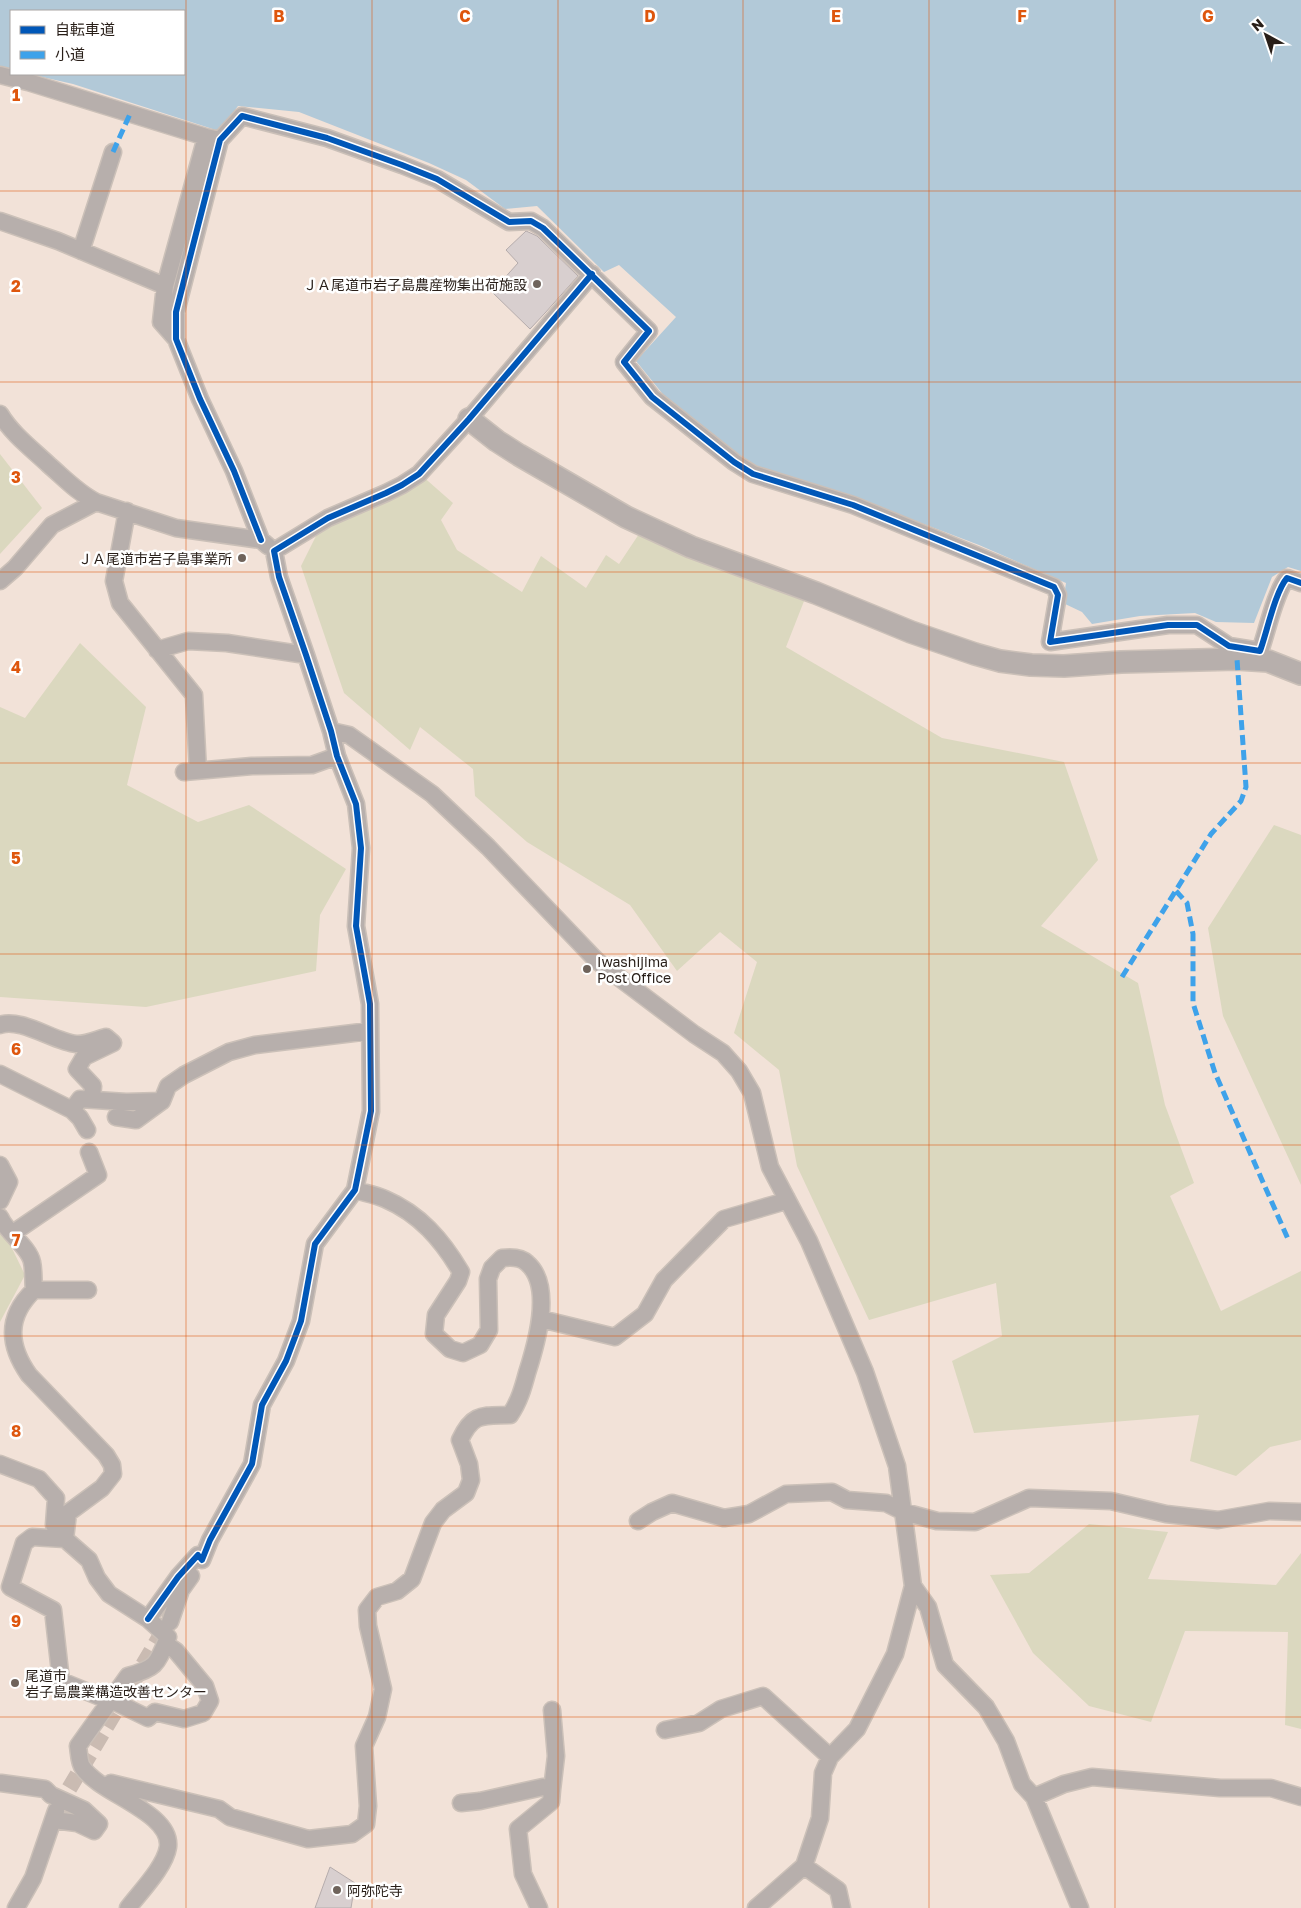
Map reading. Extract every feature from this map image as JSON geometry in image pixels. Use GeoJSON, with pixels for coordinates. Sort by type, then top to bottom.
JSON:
{"type":"FeatureCollection","features":[{"type":"Feature","properties":{"kind":"street"},"geometry":{"type":"LineString","coordinates":[[0,75],[213,139]]}},
{"type":"Feature","properties":{"kind":"street"},"geometry":{"type":"LineString","coordinates":[[170,1622],[181,1590],[202,1560],[210,1540],[252,1464],[262,1405],[286,1360],[301,1320],[315,1244],[355,1190],[371,1111],[370,1004],[356,926],[361,848],[356,804],[337,756],[331,731],[279,577],[274,551],[261,540],[234,471],[200,399],[176,339],[161,322],[165,286],[213,139],[242,116],[327,138],[436,179],[509,222],[531,220],[543,228],[592,274],[649,331],[624,362],[652,397],[734,462],[753,474],[853,505],[1054,587],[1058,595],[1050,642],[1168,625],[1197,625],[1229,646],[1260,651],[1281,586],[1287,578],[1301,583]]}},
{"type":"Feature","properties":{"kind":"street"},"geometry":{"type":"LineString","coordinates":[[176,339],[176,312],[213,139]]}},
{"type":"Feature","properties":{"kind":"street"},"geometry":{"type":"LineString","coordinates":[[81,251],[113,152]]}},
{"type":"Feature","properties":{"kind":"street"},"geometry":{"type":"LineString","coordinates":[[0,221],[81,251],[165,286]]}},
{"type":"Feature","properties":{"kind":"street"},"geometry":{"type":"LineString","coordinates":[[274,551],[328,518],[402,485],[419,474],[469,419],[592,274]]}},
{"type":"Feature","properties":{"kind":"street"},"geometry":{"type":"LineString","coordinates":[[0,414],[11,430],[84,496],[96,502],[176,528],[261,540]]}},
{"type":"Feature","properties":{"kind":"street"},"geometry":{"type":"LineString","coordinates":[[469,419],[519,455],[626,517],[674,540],[816,593],[911,632],[975,654],[1000,661],[1064,666],[1237,658],[1268,662],[1301,674]]}},
{"type":"Feature","properties":{"kind":"street"},"geometry":{"type":"LineString","coordinates":[[0,581],[52,525],[96,502]]}},
{"type":"Feature","properties":{"kind":"street"},"geometry":{"type":"LineString","coordinates":[[127,511],[114,581],[120,602],[194,696],[191,771],[252,766],[312,765],[337,756]]}},
{"type":"Feature","properties":{"kind":"street"},"geometry":{"type":"LineString","coordinates":[[157,650],[188,641],[227,643],[306,655]]}},
{"type":"Feature","properties":{"kind":"street"},"geometry":{"type":"LineString","coordinates":[[331,731],[349,735],[432,794],[488,847],[597,961],[694,1034],[723,1053],[740,1071],[752,1093],[770,1167],[809,1241],[865,1372],[897,1466],[913,1586],[895,1654],[857,1728],[830,1757],[823,1773],[820,1818],[804,1866],[756,1908]]}},
{"type":"Feature","properties":{"kind":"street"},"geometry":{"type":"LineString","coordinates":[[0,1025],[18,1025],[77,1044],[106,1037],[113,1043],[84,1057],[77,1069],[93,1086],[92,1099]]}},
{"type":"Feature","properties":{"kind":"street"},"geometry":{"type":"LineString","coordinates":[[116,1117],[136,1120],[162,1101],[168,1086],[184,1075],[229,1052],[255,1045],[370,1031]]}},
{"type":"Feature","properties":{"kind":"street"},"geometry":{"type":"LineString","coordinates":[[0,1074],[72,1110],[80,1118],[87,1130]]}},
{"type":"Feature","properties":{"kind":"street"},"geometry":{"type":"LineString","coordinates":[[72,1110],[80,1099],[126,1102],[162,1101]]}},
{"type":"Feature","properties":{"kind":"street"},"geometry":{"type":"LineString","coordinates":[[13,1233],[98,1175],[89,1152]]}},
{"type":"Feature","properties":{"kind":"street"},"geometry":{"type":"LineString","coordinates":[[0,1165],[9,1182],[0,1201]]}},
{"type":"Feature","properties":{"kind":"street"},"geometry":{"type":"LineString","coordinates":[[106,1787],[111,1783],[219,1809],[230,1817],[308,1839],[352,1834],[366,1824],[368,1806],[364,1746],[377,1717],[383,1690],[368,1626],[367,1610],[377,1596],[397,1591],[412,1579],[433,1523],[442,1510],[466,1493],[471,1480],[470,1464],[460,1440],[466,1426],[480,1416],[510,1415],[517,1406],[538,1341],[541,1319],[537,1276],[527,1262],[513,1257],[502,1258],[492,1268],[488,1279],[489,1330],[480,1345],[463,1353],[450,1350],[434,1334],[436,1315],[458,1282],[461,1272],[447,1248],[422,1221],[385,1199],[355,1190]]}},
{"type":"Feature","properties":{"kind":"street"},"geometry":{"type":"LineString","coordinates":[[541,1319],[615,1338],[645,1314],[664,1280],[724,1219],[778,1203],[786,1197]]}},
{"type":"Feature","properties":{"kind":"street"},"geometry":{"type":"LineString","coordinates":[[0,1217],[4,1227],[13,1233],[32,1260],[34,1290]]}},
{"type":"Feature","properties":{"kind":"street"},"geometry":{"type":"LineString","coordinates":[[65,1539],[68,1513],[102,1488],[113,1474],[112,1465],[106,1455],[28,1375],[19,1362],[12,1332],[23,1300],[34,1290],[88,1290]]}},
{"type":"Feature","properties":{"kind":"street"},"geometry":{"type":"LineString","coordinates":[[0,1464],[39,1479],[56,1498],[54,1525],[65,1539],[89,1560],[97,1578],[109,1594],[148,1619],[168,1638],[158,1660],[147,1671],[128,1676],[78,1746],[82,1767],[92,1778],[152,1817],[164,1829],[168,1846],[161,1864],[128,1908]]}},
{"type":"Feature","properties":{"kind":"street"},"geometry":{"type":"LineString","coordinates":[[638,1521],[672,1503],[724,1518],[750,1514],[786,1494],[832,1492],[847,1500],[886,1503],[904,1512],[937,1521],[975,1522],[1029,1498],[1111,1501],[1166,1514],[1218,1520],[1269,1511],[1301,1512]]}},
{"type":"Feature","properties":{"kind":"street"},"geometry":{"type":"LineString","coordinates":[[65,1539],[32,1537],[24,1543],[10,1587],[54,1610],[61,1681],[110,1700],[148,1718],[155,1712],[184,1719],[203,1713],[210,1701],[205,1686],[176,1650],[166,1644]]}},
{"type":"Feature","properties":{"kind":"street"},"geometry":{"type":"LineString","coordinates":[[148,1619],[178,1577],[198,1555],[202,1560]]}},
{"type":"Feature","properties":{"kind":"street"},"geometry":{"type":"LineString","coordinates":[[913,1586],[928,1607],[945,1665],[986,1707],[1006,1741],[1022,1784],[1034,1797],[1080,1908]]}},
{"type":"Feature","properties":{"kind":"street"},"geometry":{"type":"LineString","coordinates":[[665,1730],[698,1723],[721,1709],[763,1696],[830,1757]]}},
{"type":"Feature","properties":{"kind":"street"},"geometry":{"type":"LineString","coordinates":[[539,1908],[523,1874],[518,1829],[551,1802],[556,1756],[552,1710]]}},
{"type":"Feature","properties":{"kind":"street"},"geometry":{"type":"LineString","coordinates":[[1034,1797],[1064,1784],[1092,1777],[1220,1788],[1271,1788],[1301,1797]]}},
{"type":"Feature","properties":{"kind":"street"},"geometry":{"type":"LineString","coordinates":[[1,1783],[45,1789],[51,1795],[84,1810],[99,1824],[94,1831],[55,1815],[33,1878],[16,1908]]}},
{"type":"Feature","properties":{"kind":"street"},"geometry":{"type":"LineString","coordinates":[[461,1804],[543,1787],[552,1790]]}},
{"type":"Feature","properties":{"kind":"street"},"geometry":{"type":"LineString","coordinates":[[804,1866],[838,1890],[842,1908]]}},
{"type":"Feature","properties":{"kind":"shaded area"},"geometry":{"type":"Polygon","coordinates":[[[0,454],[42,508],[0,554],[0,454]]]}},
{"type":"Feature","properties":{"kind":"shaded area"},"geometry":{"type":"Polygon","coordinates":[[[420,474],[453,503],[441,520],[457,550],[522,592],[541,556],[586,588],[606,555],[619,564],[641,531],[806,596],[786,647],[942,738],[1064,762],[1098,860],[1041,926],[1138,983],[1165,1105],[1194,1183],[1170,1196],[1221,1311],[1301,1271],[1301,1440],[1270,1447],[1236,1476],[1190,1461],[1199,1415],[974,1433],[952,1361],[1002,1336],[996,1283],[869,1320],[797,1166],[779,1070],[734,1033],[757,962],[720,932],[677,971],[630,905],[527,842],[475,796],[473,769],[420,727],[410,750],[344,693],[301,566],[321,526],[420,474]]]}},
{"type":"Feature","properties":{"kind":"shaded area"},"geometry":{"type":"Polygon","coordinates":[[[80,643],[146,707],[127,785],[198,822],[249,805],[346,869],[320,915],[316,971],[146,1007],[0,997],[0,707],[25,718],[80,643]]]}},
{"type":"Feature","properties":{"kind":"shaded area"},"geometry":{"type":"Polygon","coordinates":[[[1274,825],[1301,835],[1301,1185],[1223,1016],[1208,928],[1274,825]]]}},
{"type":"Feature","properties":{"kind":"shaded area"},"geometry":{"type":"Polygon","coordinates":[[[0,1232],[4,1232],[25,1275],[0,1322],[0,1232]]]}},
{"type":"Feature","properties":{"kind":"shaded area"},"geometry":{"type":"Polygon","coordinates":[[[1089,1524],[1168,1532],[1148,1579],[1276,1585],[1301,1553],[1301,1729],[1285,1725],[1288,1632],[1185,1631],[1151,1722],[1089,1706],[1033,1653],[990,1575],[1029,1573],[1089,1524]]]}},
{"type":"Feature","properties":{"kind":"water"},"geometry":{"type":"Polygon","coordinates":[[[0,0],[1301,0],[1301,571],[1288,567],[1272,577],[1254,623],[1216,622],[1195,613],[1140,616],[1092,624],[1082,612],[1063,603],[1066,583],[979,545],[858,499],[749,465],[666,398],[636,361],[676,317],[619,265],[604,272],[537,206],[505,209],[466,180],[429,163],[299,112],[238,106],[219,131],[73,84],[33,75],[185,75],[185,10],[10,10],[10,70],[0,67],[0,0]]]}},
{"type":"Feature","properties":{"kind":"building","name":"ＪＡ尾道市岩子島農産物集出荷施設"},"geometry":{"type":"Polygon","coordinates":[[[526,231],[537,236],[578,276],[530,329],[492,292],[518,263],[506,250],[526,231]]]}},
{"type":"Feature","properties":{"kind":"building","name":"阿弥陀寺"},"geometry":{"type":"Polygon","coordinates":[[[330,1867],[355,1883],[351,1908],[315,1908],[330,1867]]]}},
{"type":"Feature","properties":{"kind":"tunnel"},"geometry":{"type":"LineString","coordinates":[[57,1809],[168,1623]]}},
{"type":"Feature","properties":{"kind":"marked path"},"geometry":{"type":"LineString","coordinates":[[113,152],[130,114]]}},
{"type":"Feature","properties":{"kind":"marked path"},"geometry":{"type":"LineString","coordinates":[[1122,977],[1211,834],[1241,801],[1246,787],[1237,659]]}},
{"type":"Feature","properties":{"kind":"marked path"},"geometry":{"type":"LineString","coordinates":[[1176,891],[1187,903],[1193,934],[1193,1003],[1215,1073],[1288,1239]]}},
{"type":"Feature","properties":{"kind":"cycle path"},"geometry":{"type":"LineString","coordinates":[[261,540],[234,471],[200,399],[176,339],[176,312],[220,140],[242,116],[327,138],[402,165],[437,179],[509,222],[531,221],[543,228],[649,331],[624,362],[652,397],[734,462],[753,474],[853,505],[1054,587],[1058,595],[1050,642],[1168,625],[1197,625],[1229,646],[1260,651],[1275,602],[1283,584],[1287,578],[1301,583]]}},
{"type":"Feature","properties":{"kind":"cycle path"},"geometry":{"type":"LineString","coordinates":[[148,1619],[178,1577],[198,1555],[202,1560],[210,1540],[252,1464],[262,1405],[286,1361],[301,1321],[315,1244],[355,1190],[371,1111],[370,1004],[356,926],[361,848],[356,804],[337,756],[331,731],[279,577],[274,551],[328,518],[386,493],[419,474],[469,419],[592,274]]}},
{"type":"Feature","properties":{"kind":"place","name":"ＪＡ尾道市岩子島農産物集出荷施設"},"geometry":{"type":"Point","coordinates":[537,284]}},
{"type":"Feature","properties":{"kind":"place","name":"ＪＡ尾道市岩子島事業所"},"geometry":{"type":"Point","coordinates":[242,558]}},
{"type":"Feature","properties":{"kind":"place","name":"Iwashijima Post Office"},"geometry":{"type":"Point","coordinates":[587,969]}},
{"type":"Feature","properties":{"kind":"place","name":"尾道市 岩子島農業構造改善センター"},"geometry":{"type":"Point","coordinates":[15,1683]}},
{"type":"Feature","properties":{"kind":"place","name":"阿弥陀寺"},"geometry":{"type":"Point","coordinates":[337,1890]}}]}
